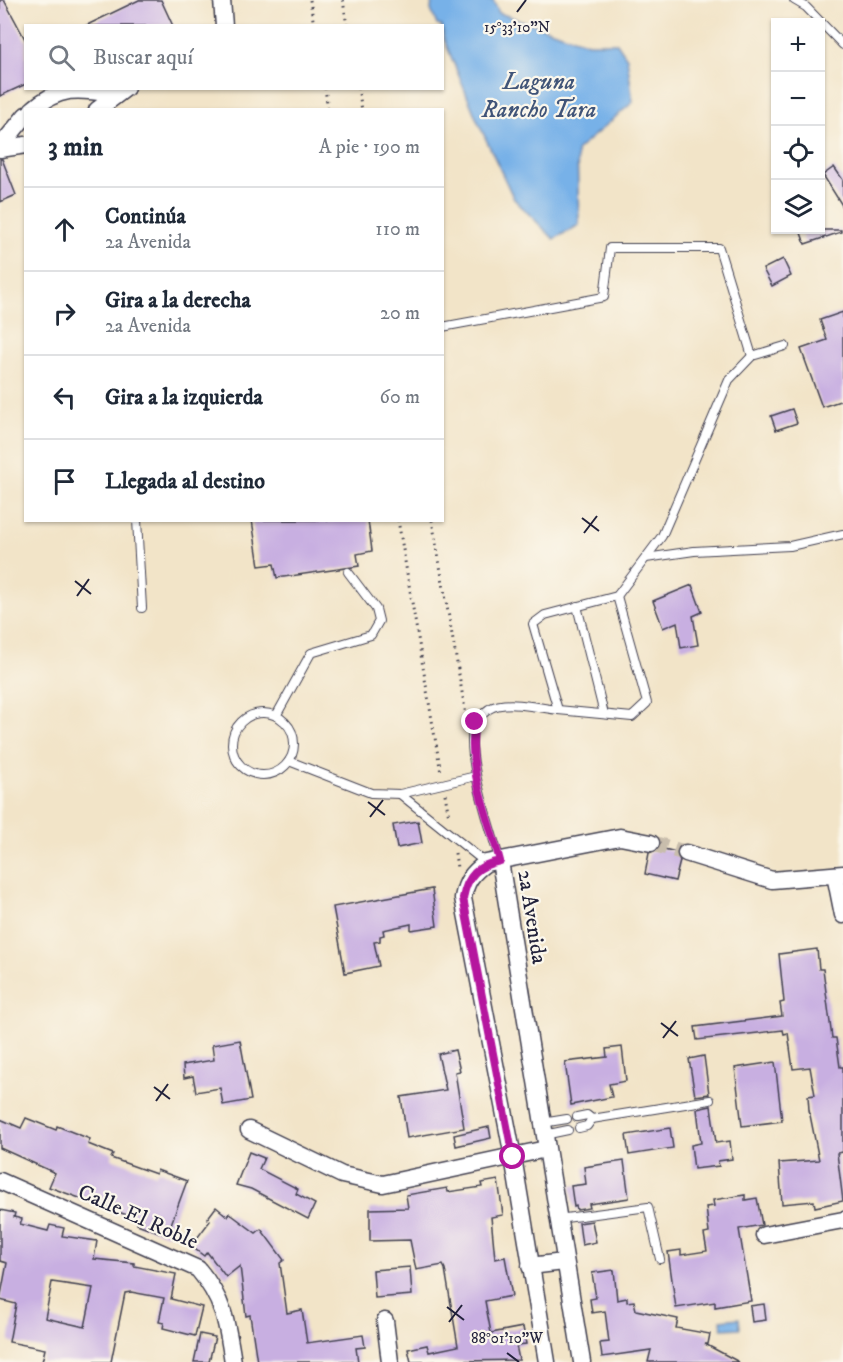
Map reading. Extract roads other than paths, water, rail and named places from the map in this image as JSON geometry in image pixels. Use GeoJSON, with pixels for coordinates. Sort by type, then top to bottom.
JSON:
{"type":"FeatureCollection","features":[{"type":"Feature","properties":{"kind":"street"},"geometry":{"type":"LineString","coordinates":[[222,0],[224,24]]}},
{"type":"Feature","properties":{"kind":"street"},"geometry":{"type":"LineString","coordinates":[[34,108],[46,97],[72,90]]}},
{"type":"Feature","properties":{"kind":"street"},"geometry":{"type":"LineString","coordinates":[[98,90],[121,91]]}},
{"type":"Feature","properties":{"kind":"street"},"geometry":{"type":"LineString","coordinates":[[100,108],[121,91]]}},
{"type":"Feature","properties":{"kind":"street"},"geometry":{"type":"LineString","coordinates":[[0,148],[24,118]]}},
{"type":"Feature","properties":{"kind":"street"},"geometry":{"type":"LineString","coordinates":[[0,148],[24,145]]}},
{"type":"Feature","properties":{"kind":"street"},"geometry":{"type":"LineString","coordinates":[[493,862],[620,837],[651,843]]}},
{"type":"Feature","properties":{"kind":"street"},"geometry":{"type":"LineString","coordinates":[[686,853],[772,880],[839,874],[843,915]]}},
{"type":"Feature","properties":{"kind":"street","name":"2a Avenida"},"geometry":{"type":"LineString","coordinates":[[513,1157],[463,898],[465,884],[474,871],[493,862],[544,1136],[582,1362]]}},
{"type":"Feature","properties":{"kind":"street"},"geometry":{"type":"LineString","coordinates":[[249,1130],[342,1175],[383,1184],[513,1157],[544,1136]]}},
{"type":"Feature","properties":{"kind":"street"},"geometry":{"type":"LineString","coordinates":[[513,1157],[548,1362]]}},
{"type":"Feature","properties":{"kind":"street","name":"Calle El Roble"},"geometry":{"type":"LineString","coordinates":[[0,1181],[198,1269],[215,1289],[223,1308],[233,1362]]}},
{"type":"Feature","properties":{"kind":"street"},"geometry":{"type":"LineString","coordinates":[[764,1235],[843,1221]]}},
{"type":"Feature","properties":{"kind":"street"},"geometry":{"type":"LineString","coordinates":[[530,1266],[564,1262]]}},
{"type":"Feature","properties":{"kind":"street"},"geometry":{"type":"LineString","coordinates":[[385,1321],[390,1362]]}},
{"type":"Feature","properties":{"kind":"lane"},"geometry":{"type":"LineString","coordinates":[[794,0],[806,7],[843,45]]}},
{"type":"Feature","properties":{"kind":"lane"},"geometry":{"type":"LineString","coordinates":[[444,327],[604,297],[610,248],[719,248],[752,356]]}},
{"type":"Feature","properties":{"kind":"lane"},"geometry":{"type":"LineString","coordinates":[[558,710],[533,624],[545,615],[617,596],[662,537],[729,380],[752,356],[785,346]]}},
{"type":"Feature","properties":{"kind":"lane"},"geometry":{"type":"LineString","coordinates":[[137,522],[142,608]]}},
{"type":"Feature","properties":{"kind":"lane"},"geometry":{"type":"LineString","coordinates":[[646,558],[694,551],[790,546],[843,534]]}},
{"type":"Feature","properties":{"kind":"lane"},"geometry":{"type":"LineString","coordinates":[[276,716],[311,653],[371,635],[380,621],[376,609],[348,572]]}},
{"type":"Feature","properties":{"kind":"lane"},"geometry":{"type":"LineString","coordinates":[[493,862],[471,742],[475,722],[490,708],[508,705],[632,717],[647,703],[617,596]]}},
{"type":"Feature","properties":{"kind":"lane"},"geometry":{"type":"LineString","coordinates":[[577,606],[604,714]]}},
{"type":"Feature","properties":{"kind":"lane"},"geometry":{"type":"LineString","coordinates":[[266,713],[276,716],[285,722],[294,741],[289,761],[282,769],[263,775],[244,770],[233,754],[233,734],[246,718],[266,713]]}},
{"type":"Feature","properties":{"kind":"lane"},"geometry":{"type":"LineString","coordinates":[[289,761],[371,793],[400,794],[476,776]]}},
{"type":"Feature","properties":{"kind":"lane"},"geometry":{"type":"LineString","coordinates":[[400,794],[493,862]]}},
{"type":"Feature","properties":{"kind":"lane"},"geometry":{"type":"LineString","coordinates":[[579,1128],[587,1126],[592,1119],[710,1100]]}},
{"type":"Feature","properties":{"kind":"lane"},"geometry":{"type":"LineString","coordinates":[[577,1117],[587,1115],[592,1119]]}},
{"type":"Feature","properties":{"kind":"lane"},"geometry":{"type":"LineString","coordinates":[[544,1136],[567,1119]]}},
{"type":"Feature","properties":{"kind":"lane"},"geometry":{"type":"LineString","coordinates":[[544,1136],[568,1130]]}},
{"type":"Feature","properties":{"kind":"lane"},"geometry":{"type":"LineString","coordinates":[[557,1219],[648,1207],[660,1258]]}},
{"type":"Feature","properties":{"kind":"water","name":"Laguna Rancho Tara"},"geometry":{"type":"Polygon","coordinates":[[[432,0],[493,0],[499,13],[588,43],[617,43],[627,58],[633,102],[577,150],[579,225],[554,239],[514,199],[477,120],[444,39],[444,24],[437,24],[431,10],[432,0]]]}},
{"type":"Feature","properties":{"kind":"water"},"geometry":{"type":"Polygon","coordinates":[[[739,1318],[740,1328],[722,1329],[721,1320],[739,1318]]]}},
{"type":"Feature","properties":{"kind":"tunnel"},"geometry":{"type":"LineString","coordinates":[[651,843],[686,853]]}}]}
